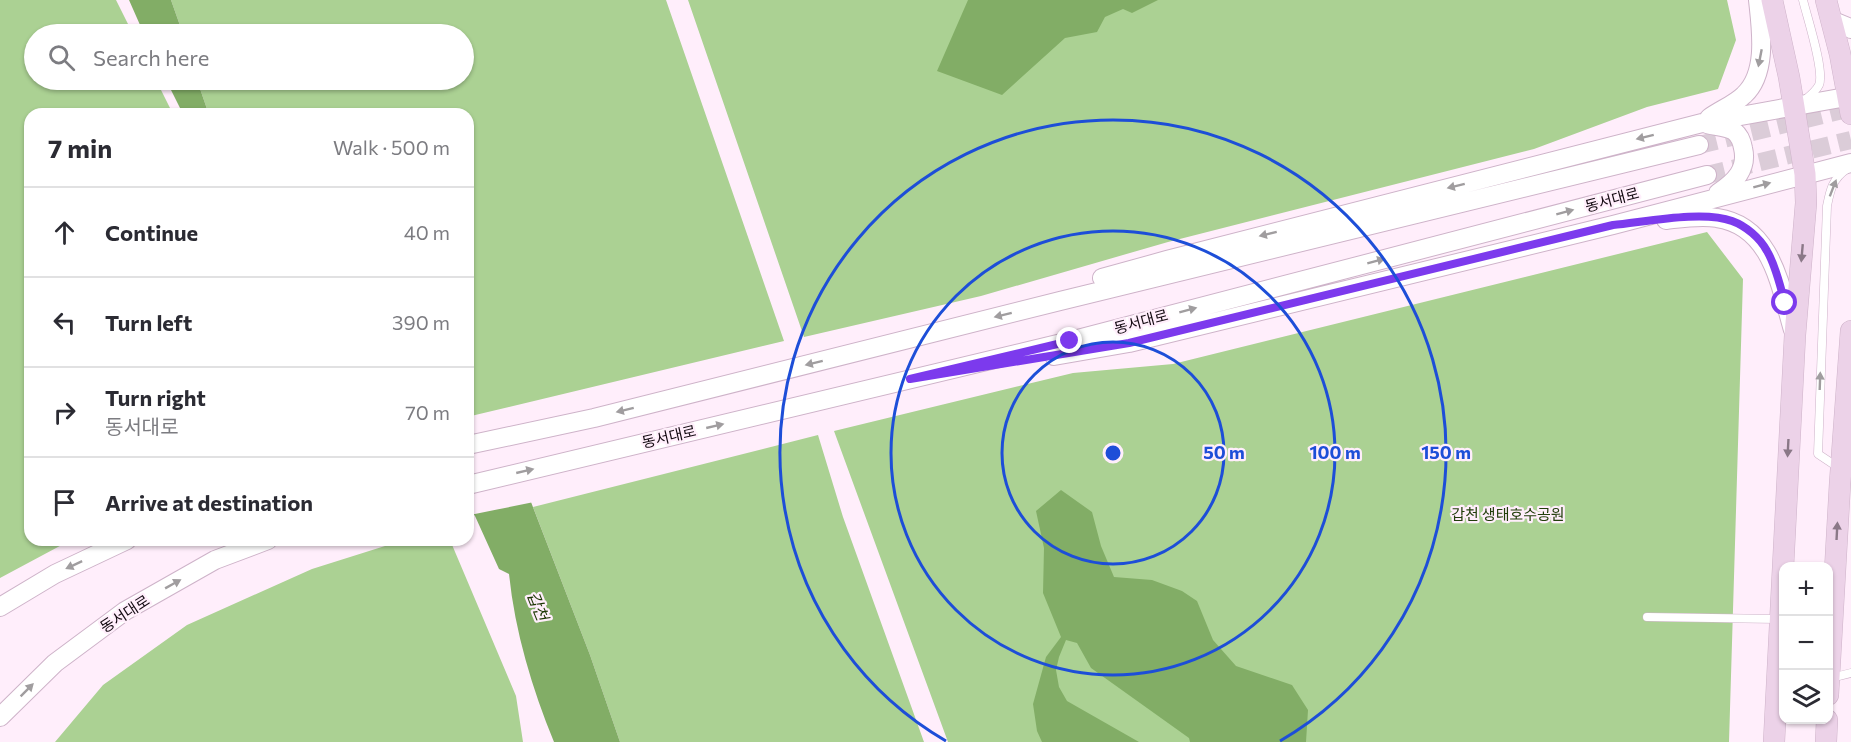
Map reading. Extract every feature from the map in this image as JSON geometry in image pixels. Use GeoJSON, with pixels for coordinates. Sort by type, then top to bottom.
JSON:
{"type":"FeatureCollection","features":[{"type":"Feature","properties":{"kind":"main road"},"geometry":{"type":"LineString","coordinates":[[1772,0],[1794,106],[1806,203],[1795,335],[1779,616]]}},
{"type":"Feature","properties":{"kind":"main road"},"geometry":{"type":"LineString","coordinates":[[1828,10],[1850,102]]}},
{"type":"Feature","properties":{"kind":"main road"},"geometry":{"type":"LineString","coordinates":[[1830,670],[1844,477],[1851,332]]}},
{"type":"Feature","properties":{"kind":"main road"},"geometry":{"type":"LineString","coordinates":[[1774,742],[1779,619]]}},
{"type":"Feature","properties":{"kind":"main road"},"geometry":{"type":"LineString","coordinates":[[1826,742],[1827,724]]}},
{"type":"Feature","properties":{"kind":"street"},"geometry":{"type":"LineString","coordinates":[[1702,123],[1744,96],[1754,83],[1761,52],[1758,0]]}},
{"type":"Feature","properties":{"kind":"street"},"geometry":{"type":"LineString","coordinates":[[1828,10],[1851,30]]}},
{"type":"Feature","properties":{"kind":"street"},"geometry":{"type":"LineString","coordinates":[[1060,301],[1071,287],[1167,260],[1702,123],[1794,106],[1850,102]]}},
{"type":"Feature","properties":{"kind":"street"},"geometry":{"type":"LineString","coordinates":[[1702,123],[1733,130],[1742,141],[1745,157],[1742,171],[1736,179],[1708,200]]}},
{"type":"Feature","properties":{"kind":"street"},"geometry":{"type":"LineString","coordinates":[[474,444],[594,418],[1060,301],[1699,145]]}},
{"type":"Feature","properties":{"kind":"street"},"geometry":{"type":"LineString","coordinates":[[1072,347],[1141,340],[1613,225],[1804,174],[1851,165]]}},
{"type":"Feature","properties":{"kind":"street","name":"동서대로"},"geometry":{"type":"LineString","coordinates":[[474,483],[910,379],[1072,347],[1707,176]]}},
{"type":"Feature","properties":{"kind":"street"},"geometry":{"type":"LineString","coordinates":[[1613,225],[1700,217],[1733,221],[1752,233],[1767,250],[1795,335]]}},
{"type":"Feature","properties":{"kind":"street"},"geometry":{"type":"LineString","coordinates":[[0,607],[55,574],[114,546]]}},
{"type":"Feature","properties":{"kind":"street","name":"동서대로"},"geometry":{"type":"LineString","coordinates":[[0,717],[55,663],[125,611],[215,560],[252,546]]}},
{"type":"Feature","properties":{"kind":"lane"},"geometry":{"type":"LineString","coordinates":[[1794,106],[1813,94],[1820,84],[1820,70],[1803,0]]}},
{"type":"Feature","properties":{"kind":"lane"},"geometry":{"type":"LineString","coordinates":[[1844,477],[1818,454],[1827,206],[1832,184],[1840,173],[1851,165]]}},
{"type":"Feature","properties":{"kind":"lane"},"geometry":{"type":"LineString","coordinates":[[1647,617],[1779,619]]}},
{"type":"Feature","properties":{"kind":"lane"},"geometry":{"type":"LineString","coordinates":[[1833,685],[1851,674]]}},
{"type":"Feature","properties":{"kind":"green space"},"geometry":{"type":"Polygon","coordinates":[[[0,0],[116,0],[128,24],[24,24],[24,90],[161,90],[170,108],[24,108],[24,546],[60,546],[0,578],[0,0]]]}},
{"type":"Feature","properties":{"kind":"green space"},"geometry":{"type":"Polygon","coordinates":[[[171,0],[666,0],[784,341],[474,415],[474,108],[207,108],[200,90],[474,90],[474,24],[179,24],[171,0]]]}},
{"type":"Feature","properties":{"kind":"green space"},"geometry":{"type":"Polygon","coordinates":[[[688,0],[1727,0],[1736,40],[1718,89],[1647,107],[1534,149],[1168,242],[981,296],[804,337],[688,0]]]}},
{"type":"Feature","properties":{"kind":"green space","name":"갑천 생태호수공원"},"geometry":{"type":"Polygon","coordinates":[[[1707,232],[1743,279],[1729,742],[948,742],[834,431],[1073,373],[1173,364],[1707,232]]]}},
{"type":"Feature","properties":{"kind":"green space"},"geometry":{"type":"Polygon","coordinates":[[[818,435],[843,517],[924,742],[620,742],[590,655],[533,507],[818,435]]]}},
{"type":"Feature","properties":{"kind":"green space"},"geometry":{"type":"Polygon","coordinates":[[[385,546],[453,546],[516,696],[523,742],[55,742],[103,685],[187,625],[312,569],[385,546]]]}},
{"type":"Feature","properties":{"kind":"water"},"geometry":{"type":"Polygon","coordinates":[[[129,0],[171,0],[179,24],[140,24],[129,0]]]}},
{"type":"Feature","properties":{"kind":"water"},"geometry":{"type":"Polygon","coordinates":[[[968,0],[1158,0],[1132,13],[1123,9],[1105,17],[1097,32],[1065,38],[1002,95],[937,71],[968,0]]]}},
{"type":"Feature","properties":{"kind":"water"},"geometry":{"type":"Polygon","coordinates":[[[171,90],[200,90],[207,108],[180,108],[171,90]]]}},
{"type":"Feature","properties":{"kind":"water","name":"갑천"},"geometry":{"type":"Polygon","coordinates":[[[474,426],[497,480],[531,502],[590,655],[620,742],[554,742],[526,660],[515,617],[509,574],[499,569],[475,516],[474,426]]]}},
{"type":"Feature","properties":{"kind":"water"},"geometry":{"type":"Polygon","coordinates":[[[1061,490],[1092,512],[1101,546],[1114,577],[1152,580],[1182,591],[1197,601],[1213,640],[1236,666],[1292,685],[1308,710],[1306,742],[1190,742],[1189,738],[1091,668],[1077,643],[1066,640],[1056,670],[1059,687],[1067,701],[1139,742],[1042,742],[1037,731],[1033,704],[1046,657],[1061,637],[1043,593],[1044,548],[1036,511],[1061,490]]]}},
{"type":"Feature","properties":{"kind":"pier"},"geometry":{"type":"Polygon","coordinates":[[[476,421],[499,478],[534,502],[474,514],[474,422],[476,421]]]}},
{"type":"Feature","properties":{"kind":"tunnel"},"geometry":{"type":"LineString","coordinates":[[1699,145],[1851,108]]}},
{"type":"Feature","properties":{"kind":"tunnel"},"geometry":{"type":"LineString","coordinates":[[1707,175],[1851,140]]}},
{"type":"Feature","properties":{"kind":"route"},"geometry":{"type":"LineString","coordinates":[[1070,341],[910,379],[1129,343],[1613,225],[1691,217],[1733,221],[1752,233],[1767,250],[1785,303]]}}]}
